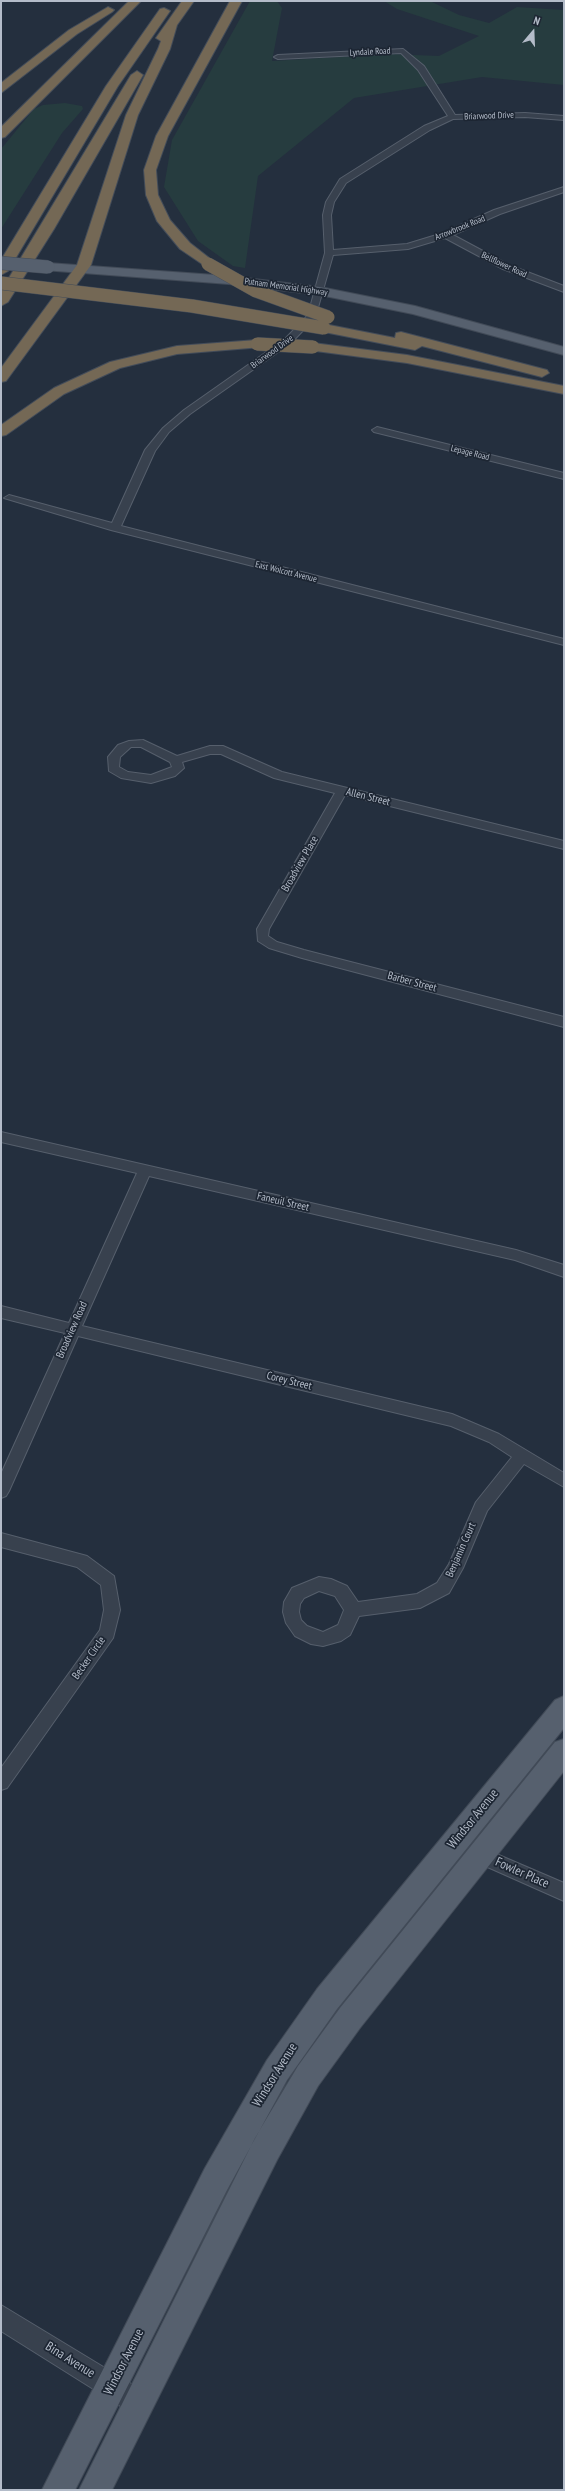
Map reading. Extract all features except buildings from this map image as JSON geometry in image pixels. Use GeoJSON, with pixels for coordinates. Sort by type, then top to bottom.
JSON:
{"type":"FeatureCollection","features":[{"type":"Feature","properties":{"kind":"highway"},"geometry":{"type":"LineString","coordinates":[[47,68],[118,1]]}},
{"type":"Feature","properties":{"kind":"highway"},"geometry":{"type":"LineString","coordinates":[[1,134],[63,70],[135,1]]}},
{"type":"Feature","properties":{"kind":"highway"},"geometry":{"type":"LineString","coordinates":[[1,271],[112,86],[172,1]]}},
{"type":"Feature","properties":{"kind":"highway"},"geometry":{"type":"LineString","coordinates":[[1,302],[47,229],[129,87],[188,1]]}},
{"type":"Feature","properties":{"kind":"highway"},"geometry":{"type":"LineString","coordinates":[[236,1],[162,136],[150,170],[152,194],[164,221],[185,246],[208,264],[256,291],[322,332]]}},
{"type":"Feature","properties":{"kind":"highway"},"geometry":{"type":"LineString","coordinates":[[1,88],[73,32],[108,10]]}},
{"type":"Feature","properties":{"kind":"highway"},"geometry":{"type":"LineString","coordinates":[[1,378],[82,269],[132,115],[164,48],[171,25]]}},
{"type":"Feature","properties":{"kind":"highway"},"geometry":{"type":"LineString","coordinates":[[1,283],[169,302],[564,380]]}},
{"type":"Feature","properties":{"kind":"highway"},"geometry":{"type":"LineString","coordinates":[[1,291],[160,310],[322,332],[407,359],[564,390]]}},
{"type":"Feature","properties":{"kind":"highway"},"geometry":{"type":"LineString","coordinates":[[1,432],[55,393],[115,365],[177,350],[257,344],[322,332]]}},
{"type":"Feature","properties":{"kind":"main road","name":"Putnam Memorial Highway"},"geometry":{"type":"LineString","coordinates":[[1,263],[229,280],[320,291],[415,310],[564,351]]}},
{"type":"Feature","properties":{"kind":"main road","name":"Windsor Avenue"},"geometry":{"type":"LineString","coordinates":[[58,2490],[220,2172],[276,2070],[327,1999],[564,1708]]}},
{"type":"Feature","properties":{"kind":"main road"},"geometry":{"type":"LineString","coordinates":[[95,2490],[266,2149],[295,2097],[335,2036],[564,1751]]}},
{"type":"Feature","properties":{"kind":"main road"},"geometry":{"type":"LineString","coordinates":[[385,1928],[410,1942]]}},
{"type":"Feature","properties":{"kind":"street","name":"Lyndale Road"},"geometry":{"type":"LineString","coordinates":[[278,57],[403,51],[421,68],[433,84],[452,117]]}},
{"type":"Feature","properties":{"kind":"street","name":"Briarwood Drive"},"geometry":{"type":"LineString","coordinates":[[116,528],[144,463],[162,435],[181,417],[298,333],[312,316],[320,291],[329,253],[327,215],[330,202],[343,181],[427,128],[452,117],[525,115],[564,118]]}},
{"type":"Feature","properties":{"kind":"street","name":"Arrowbrook Road"},"geometry":{"type":"LineString","coordinates":[[329,253],[387,249],[446,235],[497,212],[564,189]]}},
{"type":"Feature","properties":{"kind":"street","name":"Bellflower Road"},"geometry":{"type":"LineString","coordinates":[[446,235],[506,267],[564,290]]}},
{"type":"Feature","properties":{"kind":"street","name":"Lepage Road"},"geometry":{"type":"LineString","coordinates":[[377,430],[564,476]]}},
{"type":"Feature","properties":{"kind":"street","name":"East Wolcott Avenue"},"geometry":{"type":"LineString","coordinates":[[9,498],[116,528],[564,642]]}},
{"type":"Feature","properties":{"kind":"street"},"geometry":{"type":"LineString","coordinates":[[136,743],[146,744],[176,760],[179,765],[176,770],[151,779],[125,775],[115,771],[112,765],[114,757],[122,747],[136,743]]}},
{"type":"Feature","properties":{"kind":"street","name":"Allen Street"},"geometry":{"type":"LineString","coordinates":[[176,760],[210,750],[223,750],[269,772],[564,845]]}},
{"type":"Feature","properties":{"kind":"street","name":"Broadview Place"},"geometry":{"type":"LineString","coordinates":[[262,938],[262,929],[342,791]]}},
{"type":"Feature","properties":{"kind":"street","name":"Barber Street"},"geometry":{"type":"LineString","coordinates":[[262,938],[273,945],[294,952],[564,1022]]}},
{"type":"Feature","properties":{"kind":"street","name":"Faneuil Street"},"geometry":{"type":"LineString","coordinates":[[1,1137],[516,1255],[564,1271]]}},
{"type":"Feature","properties":{"kind":"street","name":"Broadview Road"},"geometry":{"type":"LineString","coordinates":[[1,1491],[144,1170]]}},
{"type":"Feature","properties":{"kind":"street","name":"Corey Street"},"geometry":{"type":"LineString","coordinates":[[1,1312],[452,1420],[474,1428],[564,1481]]}},
{"type":"Feature","properties":{"kind":"street","name":"Benjamin Court"},"geometry":{"type":"LineString","coordinates":[[352,1610],[420,1601],[443,1588],[455,1568],[481,1506],[522,1456]]}},
{"type":"Feature","properties":{"kind":"street","name":"Becker Circle"},"geometry":{"type":"LineString","coordinates":[[1,1540],[81,1561],[108,1582],[112,1610],[107,1632],[1,1782]]}},
{"type":"Feature","properties":{"kind":"street","name":"Fowler Place"},"geometry":{"type":"LineString","coordinates":[[480,1855],[564,1892]]}},
{"type":"Feature","properties":{"kind":"street","name":"Bina Avenue"},"geometry":{"type":"LineString","coordinates":[[1,2317],[139,2403]]}},
{"type":"Feature","properties":{"kind":"green space"},"geometry":{"type":"Polygon","coordinates":[[[250,1],[277,1],[282,8],[272,61],[389,54],[439,56],[479,36],[397,9],[384,1],[430,1],[459,15],[489,23],[517,7],[564,10],[564,85],[482,77],[354,98],[258,176],[245,268],[233,266],[198,241],[164,187],[172,140],[250,1]]]}},
{"type":"Feature","properties":{"kind":"green space"},"geometry":{"type":"Polygon","coordinates":[[[65,103],[82,106],[83,109],[62,133],[1,229],[1,149],[34,109],[43,105],[65,103]]]}}]}
